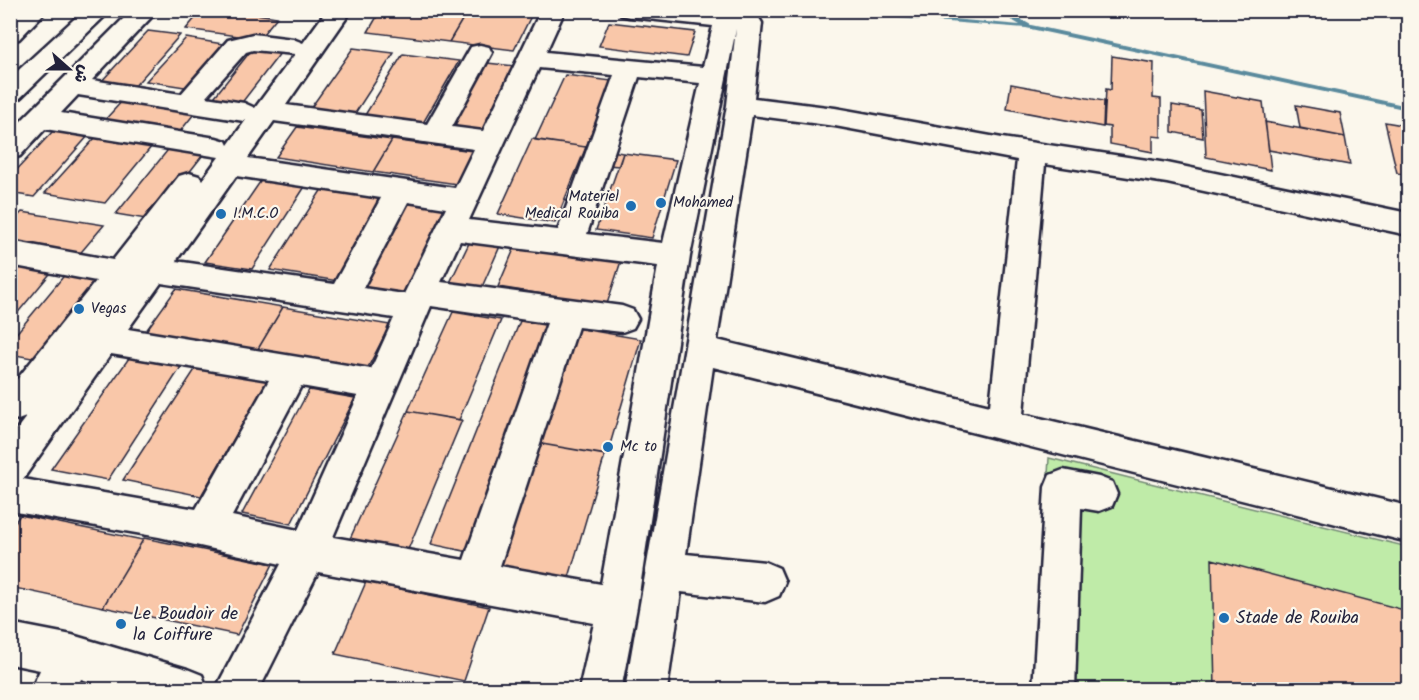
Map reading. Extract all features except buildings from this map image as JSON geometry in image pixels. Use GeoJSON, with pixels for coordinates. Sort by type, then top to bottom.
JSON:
{"type":"FeatureCollection","features":[{"type":"Feature","properties":{"kind":"street"},"geometry":{"type":"LineString","coordinates":[[10,34],[35,10]]}},
{"type":"Feature","properties":{"kind":"street"},"geometry":{"type":"LineString","coordinates":[[15,85],[99,10]]}},
{"type":"Feature","properties":{"kind":"street"},"geometry":{"type":"LineString","coordinates":[[10,148],[146,10]]}},
{"type":"Feature","properties":{"kind":"street"},"geometry":{"type":"LineString","coordinates":[[256,111],[293,47],[321,10]]}},
{"type":"Feature","properties":{"kind":"street"},"geometry":{"type":"LineString","coordinates":[[18,405],[120,273],[222,157],[256,111],[340,10]]}},
{"type":"Feature","properties":{"kind":"street"},"geometry":{"type":"LineString","coordinates":[[237,690],[308,551],[418,300],[553,10]]}},
{"type":"Feature","properties":{"kind":"street"},"geometry":{"type":"LineString","coordinates":[[629,10],[750,23],[740,105],[646,690]]}},
{"type":"Feature","properties":{"kind":"street"},"geometry":{"type":"LineString","coordinates":[[600,690],[617,607],[675,256],[726,21]]}},
{"type":"Feature","properties":{"kind":"street"},"geometry":{"type":"LineString","coordinates":[[188,103],[237,46],[253,42],[293,47]]}},
{"type":"Feature","properties":{"kind":"street"},"geometry":{"type":"LineString","coordinates":[[435,134],[480,53]]}},
{"type":"Feature","properties":{"kind":"street"},"geometry":{"type":"LineString","coordinates":[[530,59],[715,76]]}},
{"type":"Feature","properties":{"kind":"street"},"geometry":{"type":"LineString","coordinates":[[569,243],[629,68]]}},
{"type":"Feature","properties":{"kind":"street"},"geometry":{"type":"LineString","coordinates":[[72,86],[492,142]]}},
{"type":"Feature","properties":{"kind":"street"},"geometry":{"type":"LineString","coordinates":[[740,105],[847,119],[1032,153],[1167,173],[1408,224]]}},
{"type":"Feature","properties":{"kind":"street"},"geometry":{"type":"LineString","coordinates":[[40,119],[222,157],[400,190],[458,214],[569,243],[675,256]]}},
{"type":"Feature","properties":{"kind":"street"},"geometry":{"type":"LineString","coordinates":[[1005,425],[1032,153]]}},
{"type":"Feature","properties":{"kind":"street"},"geometry":{"type":"LineString","coordinates":[[222,157],[153,270],[12,470],[205,529],[308,551],[617,607]]}},
{"type":"Feature","properties":{"kind":"street"},"geometry":{"type":"LineString","coordinates":[[342,298],[400,190]]}},
{"type":"Feature","properties":{"kind":"street"},"geometry":{"type":"LineString","coordinates":[[10,253],[120,273]]}},
{"type":"Feature","properties":{"kind":"street"},"geometry":{"type":"LineString","coordinates":[[153,270],[342,298],[418,300],[622,319]]}},
{"type":"Feature","properties":{"kind":"street"},"geometry":{"type":"LineString","coordinates":[[476,581],[567,313]]}},
{"type":"Feature","properties":{"kind":"street"},"geometry":{"type":"LineString","coordinates":[[104,339],[380,385]]}},
{"type":"Feature","properties":{"kind":"street"},"geometry":{"type":"LineString","coordinates":[[699,350],[1408,524]]}},
{"type":"Feature","properties":{"kind":"street"},"geometry":{"type":"LineString","coordinates":[[205,529],[292,370]]}},
{"type":"Feature","properties":{"kind":"street"},"geometry":{"type":"LineString","coordinates":[[1053,690],[1062,487],[1099,494]]}},
{"type":"Feature","properties":{"kind":"street"},"geometry":{"type":"LineString","coordinates":[[664,572],[765,582]]}},
{"type":"Feature","properties":{"kind":"street"},"geometry":{"type":"LineString","coordinates":[[10,643],[62,673],[187,690]]}},
{"type":"Feature","properties":{"kind":"green space","name":"Stade de Rouiba"},"geometry":{"type":"Polygon","coordinates":[[[1049,458],[1408,547],[1408,689],[1035,690],[1049,458]]]}},
{"type":"Feature","properties":{"kind":"waterway"},"geometry":{"type":"LineString","coordinates":[[820,10],[1024,27]]}},
{"type":"Feature","properties":{"kind":"waterway"},"geometry":{"type":"LineString","coordinates":[[998,10],[1029,27],[1408,108]]}},
{"type":"Feature","properties":{"kind":"place","name":"Mohamed"},"geometry":{"type":"Point","coordinates":[661,203]}},
{"type":"Feature","properties":{"kind":"place","name":"Materiel Medical Rouiba"},"geometry":{"type":"Point","coordinates":[631,206]}},
{"type":"Feature","properties":{"kind":"place","name":"I.M.C.O"},"geometry":{"type":"Point","coordinates":[221,214]}},
{"type":"Feature","properties":{"kind":"place","name":"Vegas"},"geometry":{"type":"Point","coordinates":[79,309]}},
{"type":"Feature","properties":{"kind":"place","name":"Mc to"},"geometry":{"type":"Point","coordinates":[608,447]}},
{"type":"Feature","properties":{"kind":"place","name":"Stade de Rouiba"},"geometry":{"type":"Point","coordinates":[1224,618]}},
{"type":"Feature","properties":{"kind":"place","name":"Le Boudoir de la Coiffure"},"geometry":{"type":"Point","coordinates":[121,624]}}]}
